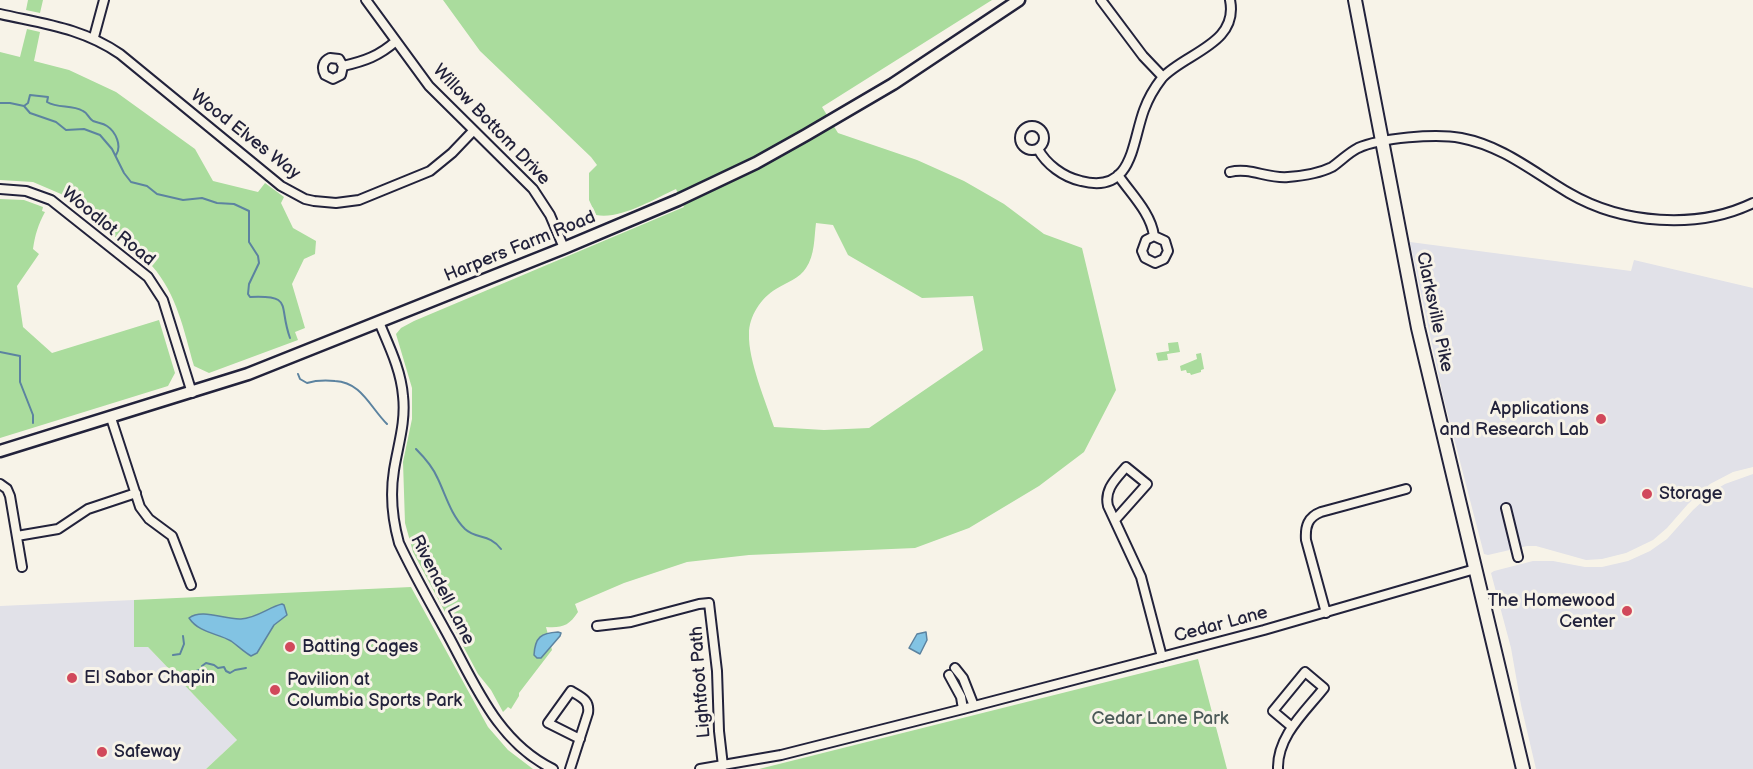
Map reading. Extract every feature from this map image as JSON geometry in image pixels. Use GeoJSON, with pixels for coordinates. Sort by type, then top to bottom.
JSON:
{"type":"FeatureCollection","features":[{"type":"Feature","properties":{"kind":"main road","name":"Harpers Farm Road"},"geometry":{"type":"LineString","coordinates":[[0,452],[248,374],[678,201],[756,163],[893,84],[1019,0]]}},
{"type":"Feature","properties":{"kind":"main road","name":"Clarksville Pike"},"geometry":{"type":"LineString","coordinates":[[1355,0],[1420,338],[1524,769]]}},
{"type":"Feature","properties":{"kind":"street"},"geometry":{"type":"LineString","coordinates":[[94,38],[104,0]]}},
{"type":"Feature","properties":{"kind":"street","name":"Willow Bottom Drive"},"geometry":{"type":"LineString","coordinates":[[366,0],[429,86],[543,201],[564,248]]}},
{"type":"Feature","properties":{"kind":"street"},"geometry":{"type":"LineString","coordinates":[[1101,0],[1143,56],[1163,77]]}},
{"type":"Feature","properties":{"kind":"street"},"geometry":{"type":"LineString","coordinates":[[1038,149],[1049,165],[1083,182],[1101,182],[1118,175],[1129,162],[1144,108],[1163,77],[1219,37],[1228,23],[1232,6],[1230,0]]}},
{"type":"Feature","properties":{"kind":"street","name":"Wood Elves Way"},"geometry":{"type":"LineString","coordinates":[[0,14],[65,28],[94,38],[120,54],[281,186],[305,199],[336,203],[359,200],[430,171],[452,153],[473,131]]}},
{"type":"Feature","properties":{"kind":"street"},"geometry":{"type":"LineString","coordinates":[[343,66],[375,57],[396,42]]}},
{"type":"Feature","properties":{"kind":"street"},"geometry":{"type":"LineString","coordinates":[[1230,172],[1244,170],[1288,177],[1329,168],[1357,149],[1382,143],[1443,135],[1478,142],[1517,159],[1588,203],[1624,215],[1675,220],[1704,218],[1753,203]]}},
{"type":"Feature","properties":{"kind":"street"},"geometry":{"type":"LineString","coordinates":[[1118,175],[1148,217],[1154,236]]}},
{"type":"Feature","properties":{"kind":"street","name":"Woodlot Road"},"geometry":{"type":"LineString","coordinates":[[0,189],[26,191],[51,200],[148,277],[163,300],[192,393]]}},
{"type":"Feature","properties":{"kind":"street","name":"Rivendell Lane"},"geometry":{"type":"LineString","coordinates":[[379,322],[399,372],[403,395],[403,420],[394,468],[392,502],[399,543],[490,712],[517,745],[553,769]]}},
{"type":"Feature","properties":{"kind":"street"},"geometry":{"type":"LineString","coordinates":[[111,418],[143,513],[172,536],[191,585]]}},
{"type":"Feature","properties":{"kind":"street"},"geometry":{"type":"LineString","coordinates":[[1115,520],[1147,484],[1126,466],[1110,487],[1107,494],[1108,506],[1141,577],[1162,657]]}},
{"type":"Feature","properties":{"kind":"street"},"geometry":{"type":"LineString","coordinates":[[0,484],[7,489],[10,496],[22,567]]}},
{"type":"Feature","properties":{"kind":"street"},"geometry":{"type":"LineString","coordinates":[[1326,613],[1306,540],[1305,529],[1309,521],[1321,512],[1406,489]]}},
{"type":"Feature","properties":{"kind":"street"},"geometry":{"type":"LineString","coordinates":[[17,536],[58,529],[88,509],[136,493]]}},
{"type":"Feature","properties":{"kind":"street"},"geometry":{"type":"LineString","coordinates":[[1506,508],[1518,557]]}},
{"type":"Feature","properties":{"kind":"street","name":"Cedar Lane"},"geometry":{"type":"LineString","coordinates":[[700,769],[781,754],[963,709],[1326,613],[1475,569]]}},
{"type":"Feature","properties":{"kind":"street","name":"Lightfoot Path"},"geometry":{"type":"LineString","coordinates":[[597,626],[631,622],[709,603],[717,671],[723,766]]}},
{"type":"Feature","properties":{"kind":"street"},"geometry":{"type":"LineString","coordinates":[[963,709],[952,672],[963,678],[974,706]]}},
{"type":"Feature","properties":{"kind":"street"},"geometry":{"type":"LineString","coordinates":[[1278,769],[1279,753],[1283,742],[1292,727],[1324,688],[1305,672],[1273,711],[1292,727]]}},
{"type":"Feature","properties":{"kind":"street"},"geometry":{"type":"LineString","coordinates":[[570,769],[580,739],[588,713],[586,701],[571,691],[548,723],[580,739]]}},
{"type":"Feature","properties":{"kind":"shaded area","name":"Applications and Research Lab"},"geometry":{"type":"Polygon","coordinates":[[[1410,242],[1631,271],[1634,260],[1753,288],[1753,467],[1733,472],[1710,484],[1653,540],[1626,553],[1586,560],[1536,546],[1527,546],[1484,554],[1443,396],[1410,242]]]}},
{"type":"Feature","properties":{"kind":"shaded area","name":"The Homewood Center"},"geometry":{"type":"Polygon","coordinates":[[[1753,474],[1753,769],[1536,769],[1511,648],[1491,573],[1533,561],[1602,567],[1628,561],[1650,551],[1667,539],[1715,490],[1753,474]]]}},
{"type":"Feature","properties":{"kind":"shaded area"},"geometry":{"type":"Polygon","coordinates":[[[134,600],[134,646],[148,647],[237,740],[206,769],[0,769],[0,606],[134,600]]]}},
{"type":"Feature","properties":{"kind":"green space"},"geometry":{"type":"Polygon","coordinates":[[[28,0],[43,0],[40,13],[26,10],[28,0]]]}},
{"type":"Feature","properties":{"kind":"green space"},"geometry":{"type":"Polygon","coordinates":[[[443,0],[992,0],[822,107],[838,133],[917,160],[964,181],[1004,204],[1044,234],[1082,248],[1116,390],[1084,452],[1039,486],[969,528],[915,548],[749,555],[687,562],[624,583],[575,604],[578,612],[568,623],[546,627],[552,650],[519,693],[511,709],[508,707],[503,712],[491,690],[478,674],[413,552],[405,523],[403,462],[412,419],[412,388],[396,334],[401,328],[414,321],[684,207],[676,189],[626,212],[605,216],[596,215],[589,200],[589,173],[597,165],[480,51],[443,0]],[[816,223],[813,252],[806,268],[797,277],[765,297],[751,321],[749,344],[751,356],[774,427],[824,430],[869,428],[983,350],[973,296],[922,298],[848,255],[833,225],[816,223]]]}},
{"type":"Feature","properties":{"kind":"green space"},"geometry":{"type":"Polygon","coordinates":[[[27,29],[40,32],[34,61],[69,70],[116,92],[195,149],[213,181],[258,192],[265,183],[284,197],[281,203],[293,228],[316,241],[315,254],[304,259],[292,284],[305,328],[295,332],[298,340],[209,373],[194,366],[174,301],[152,266],[61,194],[33,182],[0,180],[0,52],[20,57],[27,29]]]}},
{"type":"Feature","properties":{"kind":"green space"},"geometry":{"type":"Polygon","coordinates":[[[0,199],[24,200],[43,207],[42,211],[45,212],[37,230],[33,249],[39,254],[17,286],[23,327],[52,353],[159,320],[175,373],[168,386],[0,438],[0,199]]]}},
{"type":"Feature","properties":{"kind":"green space"},"geometry":{"type":"Polygon","coordinates":[[[1178,342],[1180,352],[1167,354],[1168,360],[1158,361],[1156,353],[1169,351],[1168,343],[1178,342]]]}},
{"type":"Feature","properties":{"kind":"green space"},"geometry":{"type":"Polygon","coordinates":[[[1201,353],[1204,369],[1201,372],[1191,375],[1186,370],[1181,371],[1180,366],[1197,359],[1196,354],[1201,353]]]}},
{"type":"Feature","properties":{"kind":"green space"},"geometry":{"type":"Polygon","coordinates":[[[411,587],[488,727],[508,750],[533,769],[206,769],[237,740],[148,647],[134,647],[134,600],[411,587]]]}},
{"type":"Feature","properties":{"kind":"green space","name":"Cedar Lane Park"},"geometry":{"type":"Polygon","coordinates":[[[1198,659],[1227,769],[759,769],[1198,659]]]}},
{"type":"Feature","properties":{"kind":"water"},"geometry":{"type":"Polygon","coordinates":[[[282,604],[287,615],[274,625],[257,653],[251,656],[226,638],[198,627],[189,618],[200,614],[241,619],[258,615],[282,604]]]}},
{"type":"Feature","properties":{"kind":"water"},"geometry":{"type":"Polygon","coordinates":[[[926,632],[927,640],[920,654],[909,648],[917,634],[926,632]]]}},
{"type":"Feature","properties":{"kind":"water"},"geometry":{"type":"Polygon","coordinates":[[[547,633],[561,633],[560,636],[541,658],[537,658],[534,655],[540,637],[547,633]]]}},
{"type":"Feature","properties":{"kind":"waterway"},"geometry":{"type":"LineString","coordinates":[[24,106],[28,103],[30,95],[48,97],[47,102],[51,104],[85,112],[93,121],[105,125],[113,132],[118,143],[116,155]]}},
{"type":"Feature","properties":{"kind":"waterway"},"geometry":{"type":"LineString","coordinates":[[0,103],[24,106],[30,113],[56,122],[66,130],[84,129],[100,135],[112,149],[131,182],[147,186],[157,194],[183,200],[202,198],[217,203],[234,204],[249,211],[249,242],[258,256],[259,263],[249,284],[248,294],[250,297],[279,300],[284,310],[290,338]]}},
{"type":"Feature","properties":{"kind":"waterway"},"geometry":{"type":"LineString","coordinates":[[0,352],[20,356],[20,382],[33,415],[33,423]]}},
{"type":"Feature","properties":{"kind":"waterway"},"geometry":{"type":"LineString","coordinates":[[298,374],[300,379],[307,383],[331,381],[344,382],[352,386],[364,396],[387,424]]}},
{"type":"Feature","properties":{"kind":"waterway"},"geometry":{"type":"LineString","coordinates":[[416,449],[434,471],[452,512],[460,524],[474,535],[492,541],[501,549]]}},
{"type":"Feature","properties":{"kind":"waterway"},"geometry":{"type":"LineString","coordinates":[[173,655],[180,654],[184,644],[183,636]]}},
{"type":"Feature","properties":{"kind":"waterway"},"geometry":{"type":"LineString","coordinates":[[202,666],[206,663],[218,668],[224,667],[230,673],[246,668]]}},
{"type":"Feature","properties":{"kind":"waterway"},"geometry":{"type":"LineString","coordinates":[[191,673],[199,670]]}},
{"type":"Feature","properties":{"kind":"place","name":"Applications and Research Lab"},"geometry":{"type":"Point","coordinates":[1601,419]}},
{"type":"Feature","properties":{"kind":"place","name":"Storage"},"geometry":{"type":"Point","coordinates":[1647,494]}},
{"type":"Feature","properties":{"kind":"place","name":"The Homewood Center"},"geometry":{"type":"Point","coordinates":[1627,611]}},
{"type":"Feature","properties":{"kind":"place","name":"Batting Cages"},"geometry":{"type":"Point","coordinates":[290,647]}},
{"type":"Feature","properties":{"kind":"place","name":"El Sabor Chapin"},"geometry":{"type":"Point","coordinates":[72,678]}},
{"type":"Feature","properties":{"kind":"place","name":"Pavilion at Columbia Sports Park"},"geometry":{"type":"Point","coordinates":[275,690]}},
{"type":"Feature","properties":{"kind":"place","name":"Safeway"},"geometry":{"type":"Point","coordinates":[102,752]}}]}
